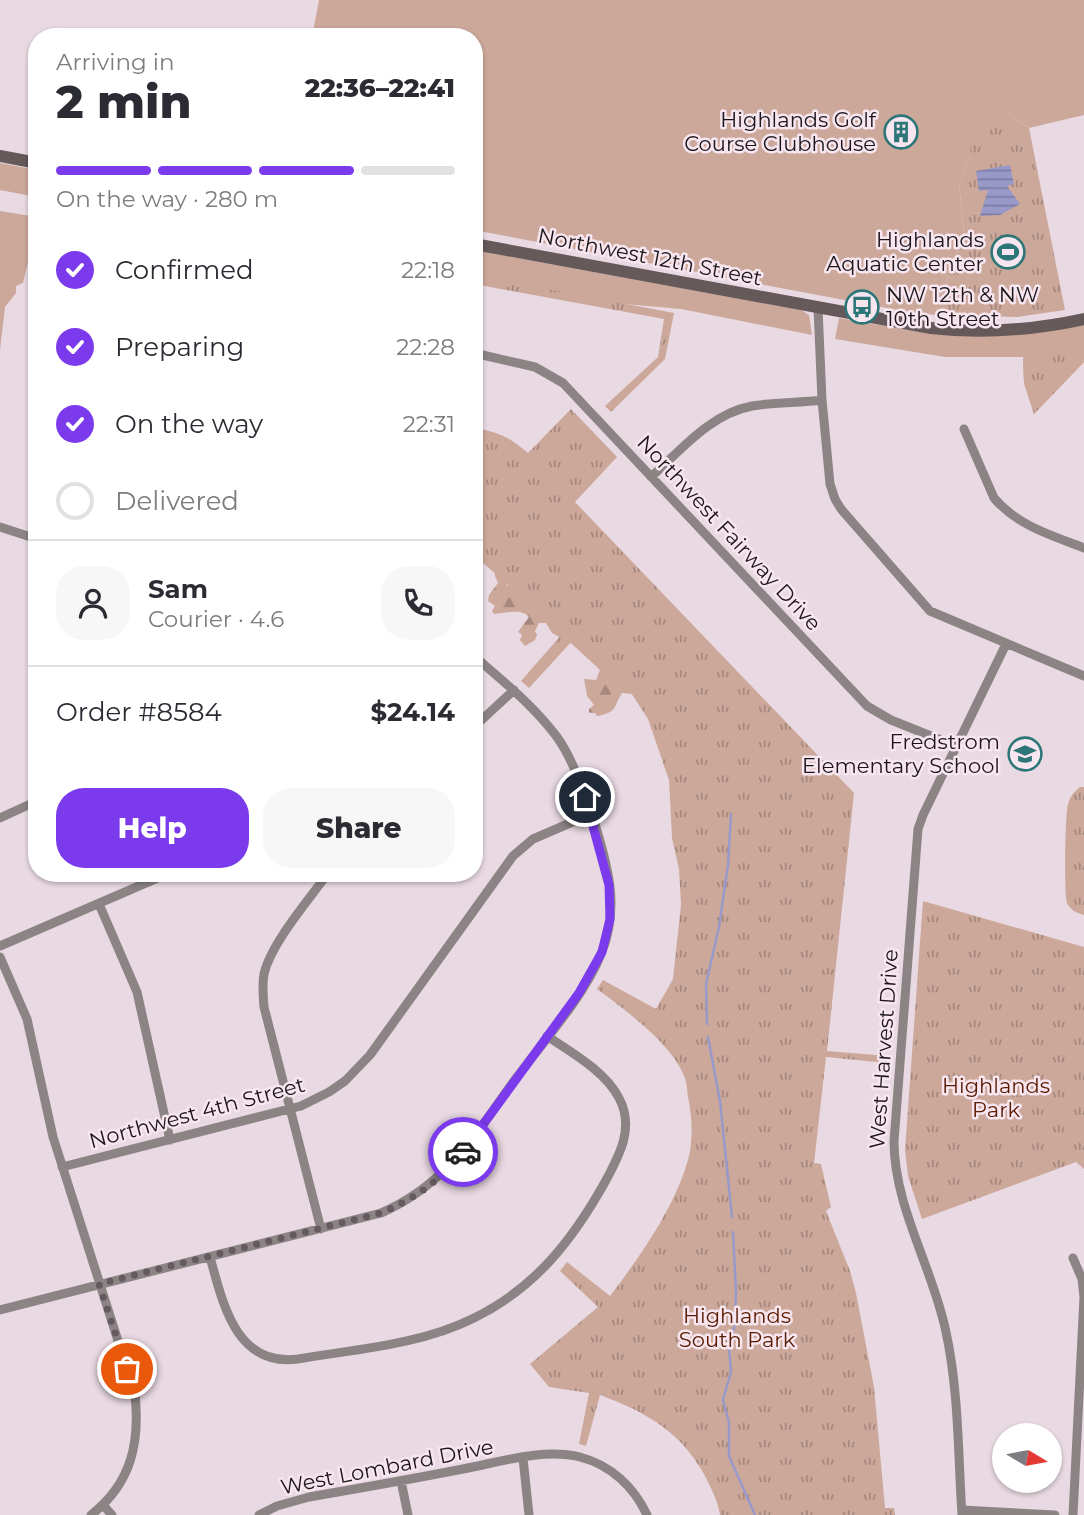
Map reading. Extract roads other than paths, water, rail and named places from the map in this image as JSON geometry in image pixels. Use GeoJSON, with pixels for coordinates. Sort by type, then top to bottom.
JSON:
{"type":"FeatureCollection","features":[{"type":"Feature","properties":{"kind":"main road"},"geometry":{"type":"LineString","coordinates":[[0,156],[28,161]]}},
{"type":"Feature","properties":{"kind":"main road","name":"Northwest 12th Street"},"geometry":{"type":"LineString","coordinates":[[483,246],[909,325],[966,331],[1035,328],[1084,319]]}},
{"type":"Feature","properties":{"kind":"street"},"geometry":{"type":"LineString","coordinates":[[818,308],[822,400],[830,484],[841,509],[930,611],[1084,676]]}},
{"type":"Feature","properties":{"kind":"street","name":"Northwest Fairway Drive"},"geometry":{"type":"LineString","coordinates":[[483,355],[535,367],[563,383],[867,706],[891,720],[956,746]]}},
{"type":"Feature","properties":{"kind":"street"},"geometry":{"type":"LineString","coordinates":[[651,477],[705,427],[721,416],[752,406],[822,400]]}},
{"type":"Feature","properties":{"kind":"street"},"geometry":{"type":"LineString","coordinates":[[964,429],[994,498],[1002,508],[1020,522],[1084,548]]}},
{"type":"Feature","properties":{"kind":"street"},"geometry":{"type":"LineString","coordinates":[[0,527],[28,536]]}},
{"type":"Feature","properties":{"kind":"street","name":"West Harvest Drive"},"geometry":{"type":"LineString","coordinates":[[962,1513],[952,1364],[946,1332],[939,1303],[899,1188],[894,1153],[917,836],[923,815],[1006,644]]}},
{"type":"Feature","properties":{"kind":"street"},"geometry":{"type":"LineString","coordinates":[[0,1310],[381,1213],[401,1204],[433,1183],[461,1154],[592,974],[607,936],[610,919],[609,885],[580,780],[559,740],[546,722],[483,664]]}},
{"type":"Feature","properties":{"kind":"street"},"geometry":{"type":"LineString","coordinates":[[483,719],[514,690]]}},
{"type":"Feature","properties":{"kind":"street"},"geometry":{"type":"LineString","coordinates":[[0,818],[28,805]]}},
{"type":"Feature","properties":{"kind":"street","name":"Northwest 4th Street"},"geometry":{"type":"LineString","coordinates":[[62,1167],[290,1109],[329,1092],[357,1070],[520,849],[533,839],[591,814]]}},
{"type":"Feature","properties":{"kind":"street"},"geometry":{"type":"LineString","coordinates":[[0,946],[149,882]]}},
{"type":"Feature","properties":{"kind":"street"},"geometry":{"type":"LineString","coordinates":[[321,1229],[264,1007],[264,975],[275,948],[322,882]]}},
{"type":"Feature","properties":{"kind":"street"},"geometry":{"type":"LineString","coordinates":[[99,904],[138,992],[170,1140]]}},
{"type":"Feature","properties":{"kind":"street"},"geometry":{"type":"LineString","coordinates":[[0,957],[30,1028],[53,1137],[135,1394],[137,1430],[130,1462],[103,1505],[91,1515]]}},
{"type":"Feature","properties":{"kind":"street"},"geometry":{"type":"LineString","coordinates":[[210,1257],[232,1324],[239,1336],[256,1352],[278,1360],[298,1359],[427,1336],[475,1318],[510,1296],[545,1267],[570,1240],[618,1158],[625,1136],[624,1110],[620,1098],[608,1081],[547,1036]]}},
{"type":"Feature","properties":{"kind":"street"},"geometry":{"type":"LineString","coordinates":[[1073,1258],[1082,1279],[1084,1297],[1073,1515]]}},
{"type":"Feature","properties":{"kind":"street","name":"West Lombard Drive"},"geometry":{"type":"LineString","coordinates":[[259,1515],[302,1498],[523,1458],[561,1454],[592,1461],[611,1470],[633,1490],[647,1515]]}},
{"type":"Feature","properties":{"kind":"street"},"geometry":{"type":"LineString","coordinates":[[523,1458],[529,1515]]}},
{"type":"Feature","properties":{"kind":"street"},"geometry":{"type":"LineString","coordinates":[[401,1481],[408,1515]]}},
{"type":"Feature","properties":{"kind":"street"},"geometry":{"type":"LineString","coordinates":[[103,1505],[111,1515]]}},
{"type":"Feature","properties":{"kind":"street"},"geometry":{"type":"LineString","coordinates":[[962,1513],[1055,1515]]}},
{"type":"Feature","properties":{"kind":"water"},"geometry":{"type":"Polygon","coordinates":[[[1010,165],[1014,184],[1007,186],[1020,204],[1000,215],[980,216],[988,190],[979,191],[976,171],[1010,165]]]}},
{"type":"Feature","properties":{"kind":"waterway"},"geometry":{"type":"LineString","coordinates":[[707,1024],[706,984],[719,927],[728,865],[731,814]]}},
{"type":"Feature","properties":{"kind":"waterway"},"geometry":{"type":"LineString","coordinates":[[708,1037],[720,1101],[732,1217]]}},
{"type":"Feature","properties":{"kind":"waterway"},"geometry":{"type":"LineString","coordinates":[[733,1232],[735,1324],[729,1348],[731,1372],[723,1400],[729,1423],[729,1456],[755,1515]]}},
{"type":"Feature","properties":{"kind":"place","name":"Highlands Golf Course Clubhouse"},"geometry":{"type":"Point","coordinates":[901,132]}},
{"type":"Feature","properties":{"kind":"place","name":"Highlands Aquatic Center"},"geometry":{"type":"Point","coordinates":[1008,252]}},
{"type":"Feature","properties":{"kind":"place","name":"NW 12th & NW 10th Street"},"geometry":{"type":"Point","coordinates":[862,307]}},
{"type":"Feature","properties":{"kind":"place","name":"Fredstrom Elementary School"},"geometry":{"type":"Point","coordinates":[1025,754]}},
{"type":"Feature","properties":{"kind":"park label","name":"Highlands Park"},"geometry":{"type":"Point","coordinates":[996,1098]}},
{"type":"Feature","properties":{"kind":"park label","name":"Highlands South Park"},"geometry":{"type":"Point","coordinates":[737,1328]}}]}
